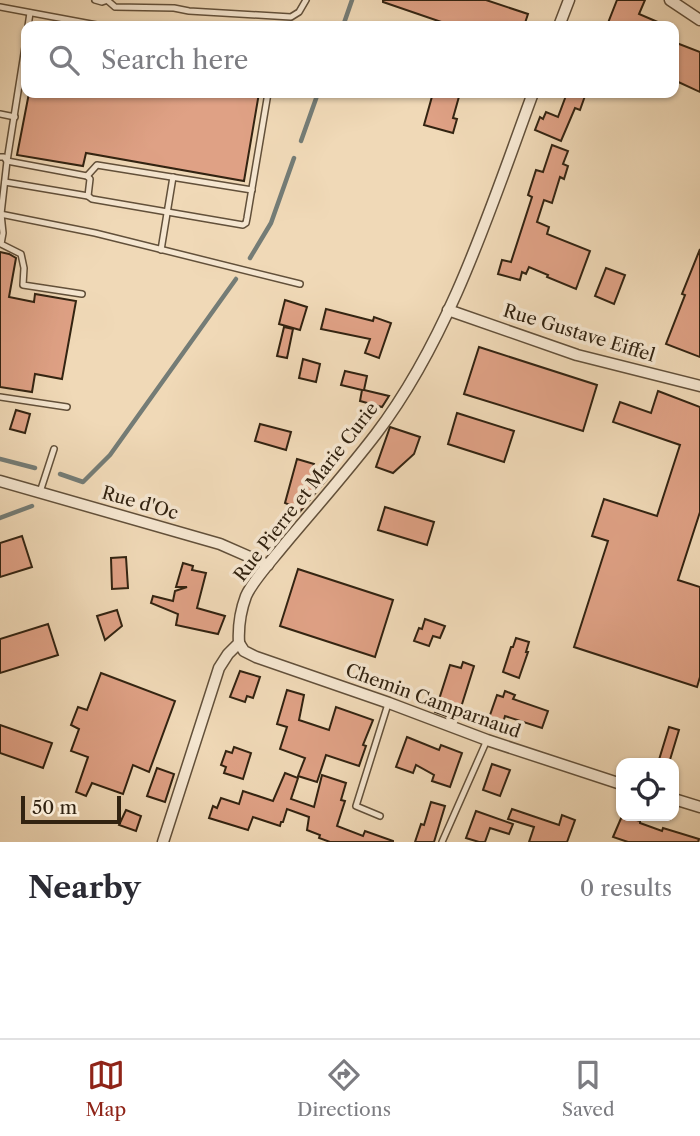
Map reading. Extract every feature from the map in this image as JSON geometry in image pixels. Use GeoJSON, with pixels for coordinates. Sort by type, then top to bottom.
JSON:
{"type":"FeatureCollection","features":[{"type":"Feature","properties":{"kind":"street"},"geometry":{"type":"LineString","coordinates":[[561,21],[569,0]]}},
{"type":"Feature","properties":{"kind":"street"},"geometry":{"type":"LineString","coordinates":[[670,0],[700,20]]}},
{"type":"Feature","properties":{"kind":"street","name":"Rue Pierre et Marie Curie"},"geometry":{"type":"LineString","coordinates":[[239,643],[238,624],[247,594],[377,433],[413,378],[448,310],[483,231],[531,98]]}},
{"type":"Feature","properties":{"kind":"street","name":"Rue Gustave Eiffel"},"geometry":{"type":"LineString","coordinates":[[448,310],[577,355],[700,386]]}},
{"type":"Feature","properties":{"kind":"street","name":"Rue d'Oc"},"geometry":{"type":"LineString","coordinates":[[0,481],[220,544],[268,565]]}},
{"type":"Feature","properties":{"kind":"street"},"geometry":{"type":"LineString","coordinates":[[163,842],[219,668],[239,643]]}},
{"type":"Feature","properties":{"kind":"street","name":"Chemin Camparnaud"},"geometry":{"type":"LineString","coordinates":[[239,643],[244,651],[256,657],[487,740],[616,782]]}},
{"type":"Feature","properties":{"kind":"street"},"geometry":{"type":"LineString","coordinates":[[679,801],[700,807]]}},
{"type":"Feature","properties":{"kind":"lane"},"geometry":{"type":"LineString","coordinates":[[95,0],[107,0],[114,7],[174,8],[291,17],[299,12],[306,0]]}},
{"type":"Feature","properties":{"kind":"lane"},"geometry":{"type":"LineString","coordinates":[[0,8],[74,21]]}},
{"type":"Feature","properties":{"kind":"lane"},"geometry":{"type":"LineString","coordinates":[[29,21],[30,13]]}},
{"type":"Feature","properties":{"kind":"lane"},"geometry":{"type":"LineString","coordinates":[[21,76],[7,161],[1,214],[1,244],[21,254],[23,285],[82,294]]}},
{"type":"Feature","properties":{"kind":"lane"},"geometry":{"type":"LineString","coordinates":[[5,182],[243,225],[247,218],[267,98]]}},
{"type":"Feature","properties":{"kind":"lane"},"geometry":{"type":"LineString","coordinates":[[0,114],[15,117]]}},
{"type":"Feature","properties":{"kind":"lane"},"geometry":{"type":"LineString","coordinates":[[0,157],[7,161],[87,176],[90,179],[88,196]]}},
{"type":"Feature","properties":{"kind":"lane"},"geometry":{"type":"LineString","coordinates":[[87,176],[97,165],[252,190]]}},
{"type":"Feature","properties":{"kind":"lane"},"geometry":{"type":"LineString","coordinates":[[161,250],[173,177]]}},
{"type":"Feature","properties":{"kind":"lane"},"geometry":{"type":"LineString","coordinates":[[1,214],[95,233],[300,284]]}},
{"type":"Feature","properties":{"kind":"lane"},"geometry":{"type":"LineString","coordinates":[[0,397],[67,407]]}},
{"type":"Feature","properties":{"kind":"lane"},"geometry":{"type":"LineString","coordinates":[[40,493],[54,449]]}},
{"type":"Feature","properties":{"kind":"lane"},"geometry":{"type":"LineString","coordinates":[[380,816],[356,806],[389,703]]}},
{"type":"Feature","properties":{"kind":"lane"},"geometry":{"type":"LineString","coordinates":[[442,842],[487,740]]}},
{"type":"Feature","properties":{"kind":"building"},"geometry":{"type":"Polygon","coordinates":[[[486,0],[528,14],[526,21],[438,21],[383,2],[486,0]]]}},
{"type":"Feature","properties":{"kind":"building"},"geometry":{"type":"Polygon","coordinates":[[[617,0],[645,0],[639,14],[655,21],[609,21],[617,0]]]}},
{"type":"Feature","properties":{"kind":"building"},"geometry":{"type":"Polygon","coordinates":[[[679,44],[700,52],[700,92],[679,82],[679,44]]]}},
{"type":"Feature","properties":{"kind":"building"},"geometry":{"type":"Polygon","coordinates":[[[28,98],[258,98],[244,181],[86,153],[83,166],[17,155],[28,98]]]}},
{"type":"Feature","properties":{"kind":"building"},"geometry":{"type":"Polygon","coordinates":[[[432,98],[459,98],[453,118],[457,119],[453,133],[424,125],[432,98]]]}},
{"type":"Feature","properties":{"kind":"building"},"geometry":{"type":"Polygon","coordinates":[[[565,98],[584,98],[580,110],[575,108],[561,141],[535,130],[540,117],[543,119],[546,112],[558,117],[565,98]]]}},
{"type":"Feature","properties":{"kind":"building"},"geometry":{"type":"Polygon","coordinates":[[[552,145],[568,151],[563,164],[568,166],[564,179],[560,177],[552,203],[544,200],[537,222],[549,227],[547,234],[590,251],[576,289],[529,267],[526,274],[522,272],[520,280],[498,274],[502,260],[511,262],[532,197],[528,195],[536,170],[543,172],[552,145]]]}},
{"type":"Feature","properties":{"kind":"building"},"geometry":{"type":"Polygon","coordinates":[[[700,249],[700,357],[666,344],[700,249]]]}},
{"type":"Feature","properties":{"kind":"building"},"geometry":{"type":"Polygon","coordinates":[[[0,252],[16,258],[9,297],[34,302],[35,294],[76,301],[62,379],[35,374],[32,392],[0,387],[0,252]]]}},
{"type":"Feature","properties":{"kind":"building"},"geometry":{"type":"Polygon","coordinates":[[[606,268],[625,275],[614,304],[595,296],[606,268]]]}},
{"type":"Feature","properties":{"kind":"building"},"geometry":{"type":"Polygon","coordinates":[[[285,300],[307,307],[300,330],[279,324],[285,300]]]}},
{"type":"Feature","properties":{"kind":"building"},"geometry":{"type":"Polygon","coordinates":[[[326,309],[373,321],[374,317],[391,323],[379,358],[365,353],[370,339],[321,329],[326,309]]]}},
{"type":"Feature","properties":{"kind":"building"},"geometry":{"type":"Polygon","coordinates":[[[284,327],[293,329],[287,358],[277,356],[284,327]]]}},
{"type":"Feature","properties":{"kind":"building"},"geometry":{"type":"Polygon","coordinates":[[[479,347],[597,385],[583,431],[464,394],[479,347]]]}},
{"type":"Feature","properties":{"kind":"building"},"geometry":{"type":"Polygon","coordinates":[[[303,359],[320,364],[316,382],[299,378],[303,359]]]}},
{"type":"Feature","properties":{"kind":"building"},"geometry":{"type":"Polygon","coordinates":[[[345,371],[367,376],[364,390],[389,396],[382,407],[360,401],[362,390],[341,385],[345,371]]]}},
{"type":"Feature","properties":{"kind":"building"},"geometry":{"type":"Polygon","coordinates":[[[658,391],[700,407],[700,512],[678,580],[700,587],[700,677],[697,687],[574,647],[608,541],[592,536],[604,499],[657,516],[680,445],[613,422],[620,402],[651,413],[658,391]]]}},
{"type":"Feature","properties":{"kind":"building"},"geometry":{"type":"Polygon","coordinates":[[[16,410],[30,414],[25,433],[10,429],[16,410]]]}},
{"type":"Feature","properties":{"kind":"building"},"geometry":{"type":"Polygon","coordinates":[[[457,413],[514,431],[504,462],[448,444],[457,413]]]}},
{"type":"Feature","properties":{"kind":"building"},"geometry":{"type":"Polygon","coordinates":[[[260,424],[291,432],[286,450],[255,441],[260,424]]]}},
{"type":"Feature","properties":{"kind":"building"},"geometry":{"type":"Polygon","coordinates":[[[390,427],[420,437],[414,454],[393,473],[376,467],[390,427]]]}},
{"type":"Feature","properties":{"kind":"building"},"geometry":{"type":"Polygon","coordinates":[[[297,459],[314,464],[313,468],[327,479],[279,537],[276,535],[290,505],[285,503],[297,459]]]}},
{"type":"Feature","properties":{"kind":"building"},"geometry":{"type":"Polygon","coordinates":[[[385,507],[434,522],[427,545],[378,530],[385,507]]]}},
{"type":"Feature","properties":{"kind":"building"},"geometry":{"type":"Polygon","coordinates":[[[22,536],[32,567],[0,577],[0,543],[22,536]]]}},
{"type":"Feature","properties":{"kind":"building"},"geometry":{"type":"Polygon","coordinates":[[[126,557],[128,588],[112,589],[111,558],[126,557]]]}},
{"type":"Feature","properties":{"kind":"building"},"geometry":{"type":"Polygon","coordinates":[[[183,563],[193,566],[192,570],[206,573],[197,608],[225,616],[218,634],[176,625],[178,614],[151,603],[153,596],[173,601],[175,591],[187,587],[176,587],[183,563]]]}},
{"type":"Feature","properties":{"kind":"building"},"geometry":{"type":"Polygon","coordinates":[[[298,569],[393,600],[375,657],[280,626],[298,569]]]}},
{"type":"Feature","properties":{"kind":"building"},"geometry":{"type":"Polygon","coordinates":[[[117,610],[122,626],[105,640],[97,616],[117,610]]]}},
{"type":"Feature","properties":{"kind":"building"},"geometry":{"type":"Polygon","coordinates":[[[425,619],[445,626],[440,638],[433,636],[429,646],[414,641],[425,619]]]}},
{"type":"Feature","properties":{"kind":"building"},"geometry":{"type":"Polygon","coordinates":[[[48,624],[58,655],[0,673],[0,639],[48,624]]]}},
{"type":"Feature","properties":{"kind":"building"},"geometry":{"type":"Polygon","coordinates":[[[516,638],[529,642],[519,678],[503,672],[516,638]]]}},
{"type":"Feature","properties":{"kind":"building"},"geometry":{"type":"Polygon","coordinates":[[[463,662],[474,666],[457,720],[435,712],[450,665],[461,668],[463,662]]]}},
{"type":"Feature","properties":{"kind":"building"},"geometry":{"type":"Polygon","coordinates":[[[240,671],[260,677],[253,698],[247,696],[245,702],[230,697],[240,671]]]}},
{"type":"Feature","properties":{"kind":"building"},"geometry":{"type":"Polygon","coordinates":[[[101,673],[175,701],[149,772],[133,765],[123,794],[92,783],[86,796],[76,792],[88,757],[71,751],[79,729],[71,725],[78,707],[87,710],[101,673]]]}},
{"type":"Feature","properties":{"kind":"building"},"geometry":{"type":"Polygon","coordinates":[[[287,690],[304,695],[299,720],[329,730],[336,707],[373,720],[363,745],[366,746],[359,766],[326,755],[317,782],[298,776],[305,758],[280,749],[287,727],[277,724],[287,690]]]}},
{"type":"Feature","properties":{"kind":"building"},"geometry":{"type":"Polygon","coordinates":[[[505,691],[515,695],[513,699],[548,711],[542,728],[505,716],[503,723],[489,718],[497,695],[503,697],[505,691]]]}},
{"type":"Feature","properties":{"kind":"building"},"geometry":{"type":"Polygon","coordinates":[[[0,725],[52,743],[43,768],[0,753],[0,725]]]}},
{"type":"Feature","properties":{"kind":"building"},"geometry":{"type":"Polygon","coordinates":[[[669,727],[679,730],[671,758],[660,758],[669,727]]]}},
{"type":"Feature","properties":{"kind":"building"},"geometry":{"type":"Polygon","coordinates":[[[407,737],[439,750],[441,745],[462,753],[450,787],[432,781],[434,775],[416,765],[413,773],[396,767],[407,737]]]}},
{"type":"Feature","properties":{"kind":"building"},"geometry":{"type":"Polygon","coordinates":[[[234,747],[251,753],[243,779],[224,773],[226,767],[221,765],[226,751],[232,753],[234,747]]]}},
{"type":"Feature","properties":{"kind":"building"},"geometry":{"type":"Polygon","coordinates":[[[492,764],[510,770],[500,796],[483,790],[492,764]]]}},
{"type":"Feature","properties":{"kind":"building"},"geometry":{"type":"Polygon","coordinates":[[[157,768],[174,774],[165,802],[147,796],[157,768]]]}},
{"type":"Feature","properties":{"kind":"building"},"geometry":{"type":"Polygon","coordinates":[[[285,773],[298,778],[291,799],[314,807],[322,775],[346,783],[341,800],[345,801],[337,826],[363,836],[365,831],[393,842],[330,842],[307,830],[309,817],[287,809],[280,826],[253,817],[248,830],[209,818],[213,806],[217,808],[221,798],[239,804],[243,791],[273,801],[285,773]]]}},
{"type":"Feature","properties":{"kind":"building"},"geometry":{"type":"Polygon","coordinates":[[[431,802],[445,806],[434,842],[415,842],[421,824],[424,825],[431,802]]]}},
{"type":"Feature","properties":{"kind":"building"},"geometry":{"type":"Polygon","coordinates":[[[512,809],[559,825],[562,815],[575,820],[567,842],[529,842],[534,827],[508,819],[512,809]]]}},
{"type":"Feature","properties":{"kind":"building"},"geometry":{"type":"Polygon","coordinates":[[[126,810],[141,816],[136,831],[119,825],[126,810]]]}},
{"type":"Feature","properties":{"kind":"building"},"geometry":{"type":"Polygon","coordinates":[[[476,811],[513,824],[509,834],[490,828],[485,842],[466,838],[476,811]]]}},
{"type":"Feature","properties":{"kind":"building"},"geometry":{"type":"Polygon","coordinates":[[[620,821],[640,821],[662,831],[663,828],[699,839],[698,842],[628,842],[613,837],[620,821]]]}},
{"type":"Feature","properties":{"kind":"waterway"},"geometry":{"type":"LineString","coordinates":[[345,21],[352,0]]}},
{"type":"Feature","properties":{"kind":"waterway"},"geometry":{"type":"LineString","coordinates":[[301,141],[316,98]]}},
{"type":"Feature","properties":{"kind":"waterway"},"geometry":{"type":"LineString","coordinates":[[250,258],[271,223],[294,158]]}},
{"type":"Feature","properties":{"kind":"waterway"},"geometry":{"type":"LineString","coordinates":[[60,474],[83,482],[110,455],[236,279]]}},
{"type":"Feature","properties":{"kind":"waterway"},"geometry":{"type":"LineString","coordinates":[[0,459],[35,468]]}},
{"type":"Feature","properties":{"kind":"waterway"},"geometry":{"type":"LineString","coordinates":[[0,518],[32,506]]}}]}
